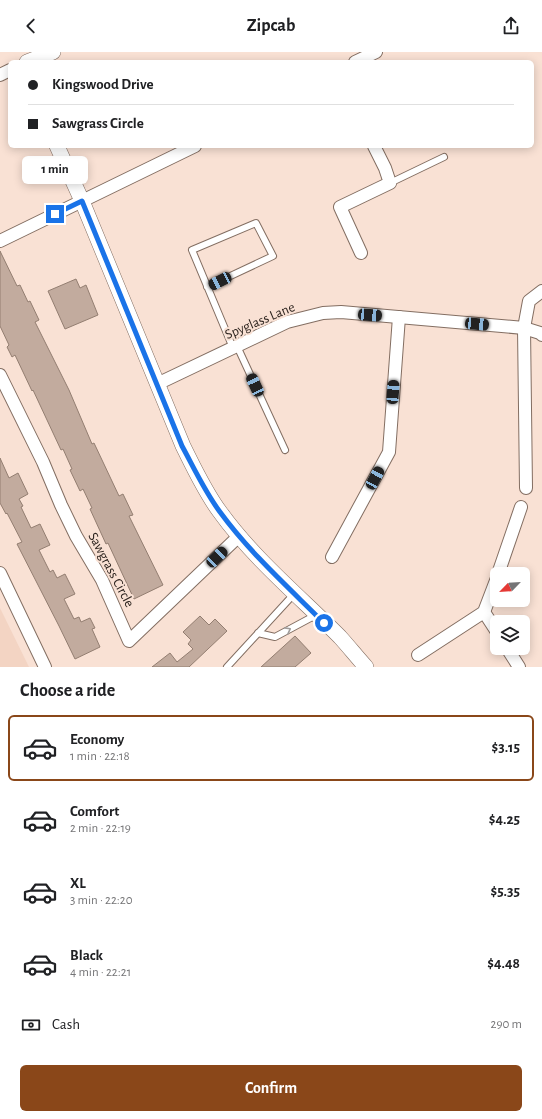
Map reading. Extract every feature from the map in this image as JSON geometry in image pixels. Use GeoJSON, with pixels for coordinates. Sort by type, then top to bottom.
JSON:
{"type":"FeatureCollection","features":[{"type":"Feature","properties":{"kind":"street"},"geometry":{"type":"LineString","coordinates":[[32,60],[53,52]]}},
{"type":"Feature","properties":{"kind":"street"},"geometry":{"type":"LineString","coordinates":[[359,60],[376,52]]}},
{"type":"Feature","properties":{"kind":"street"},"geometry":{"type":"LineString","coordinates":[[58,148],[82,201],[182,446],[199,478],[219,511],[267,568],[316,614],[366,667]]}},
{"type":"Feature","properties":{"kind":"street"},"geometry":{"type":"LineString","coordinates":[[0,241],[191,148]]}},
{"type":"Feature","properties":{"kind":"street"},"geometry":{"type":"LineString","coordinates":[[361,253],[340,207],[390,183],[385,168],[375,148]]}},
{"type":"Feature","properties":{"kind":"street"},"geometry":{"type":"LineString","coordinates":[[526,488],[524,328],[529,301],[542,291]]}},
{"type":"Feature","properties":{"kind":"street","name":"Spyglass Lane"},"geometry":{"type":"LineString","coordinates":[[157,384],[287,322],[323,313],[341,312],[524,328],[542,335]]}},
{"type":"Feature","properties":{"kind":"street"},"geometry":{"type":"LineString","coordinates":[[332,557],[389,452],[399,317]]}},
{"type":"Feature","properties":{"kind":"street","name":"Sawgrass Circle"},"geometry":{"type":"LineString","coordinates":[[0,375],[38,450],[76,536],[102,580],[129,641],[239,536]]}},
{"type":"Feature","properties":{"kind":"street"},"geometry":{"type":"LineString","coordinates":[[501,567],[522,507]]}},
{"type":"Feature","properties":{"kind":"street"},"geometry":{"type":"LineString","coordinates":[[0,573],[46,667]]}},
{"type":"Feature","properties":{"kind":"street"},"geometry":{"type":"LineString","coordinates":[[418,654],[484,612],[490,596]]}},
{"type":"Feature","properties":{"kind":"street"},"geometry":{"type":"LineString","coordinates":[[484,612],[490,621]]}},
{"type":"Feature","properties":{"kind":"street"},"geometry":{"type":"LineString","coordinates":[[511,655],[519,667]]}},
{"type":"Feature","properties":{"kind":"lane"},"geometry":{"type":"LineString","coordinates":[[390,183],[444,157]]}},
{"type":"Feature","properties":{"kind":"lane"},"geometry":{"type":"LineString","coordinates":[[207,287],[273,256],[256,223],[192,250],[207,287],[285,450]]}},
{"type":"Feature","properties":{"kind":"lane"},"geometry":{"type":"LineString","coordinates":[[227,667],[294,594]]}},
{"type":"Feature","properties":{"kind":"lane"},"geometry":{"type":"LineString","coordinates":[[258,633],[275,637],[316,614]]}},
{"type":"Feature","properties":{"kind":"shaded area"},"geometry":{"type":"Polygon","coordinates":[[[0,608],[29,667],[0,667],[0,608]]]}},
{"type":"Feature","properties":{"kind":"building"},"geometry":{"type":"Polygon","coordinates":[[[0,251],[17,286],[20,285],[28,302],[30,301],[39,320],[35,322],[69,390],[92,444],[94,443],[119,496],[123,494],[133,515],[129,516],[163,585],[134,599],[108,543],[106,544],[90,509],[92,508],[83,489],[80,491],[70,470],[72,469],[63,449],[61,450],[15,355],[12,357],[7,347],[9,345],[0,326],[0,251]]]}},
{"type":"Feature","properties":{"kind":"building"},"geometry":{"type":"Polygon","coordinates":[[[76,279],[80,288],[86,285],[98,315],[65,329],[48,291],[76,279]]]}},
{"type":"Feature","properties":{"kind":"building"},"geometry":{"type":"Polygon","coordinates":[[[0,458],[9,478],[18,473],[28,494],[19,499],[23,506],[21,507],[31,528],[40,524],[50,545],[39,550],[50,572],[53,570],[57,578],[65,574],[75,594],[64,599],[74,619],[79,617],[81,622],[90,618],[95,628],[92,629],[100,647],[75,659],[17,544],[22,542],[0,503],[0,458]]]}},
{"type":"Feature","properties":{"kind":"building"},"geometry":{"type":"Polygon","coordinates":[[[200,616],[209,625],[215,619],[227,631],[189,667],[152,667],[170,653],[177,662],[193,649],[188,644],[191,640],[183,632],[200,616]]]}},
{"type":"Feature","properties":{"kind":"building"},"geometry":{"type":"Polygon","coordinates":[[[295,636],[311,653],[295,667],[261,667],[295,636]]]}},
{"type":"Feature","properties":{"kind":"route"},"geometry":{"type":"LineString","coordinates":[[55,214],[82,201],[182,446],[199,478],[219,511],[239,536],[267,568],[324,623]]}}]}
